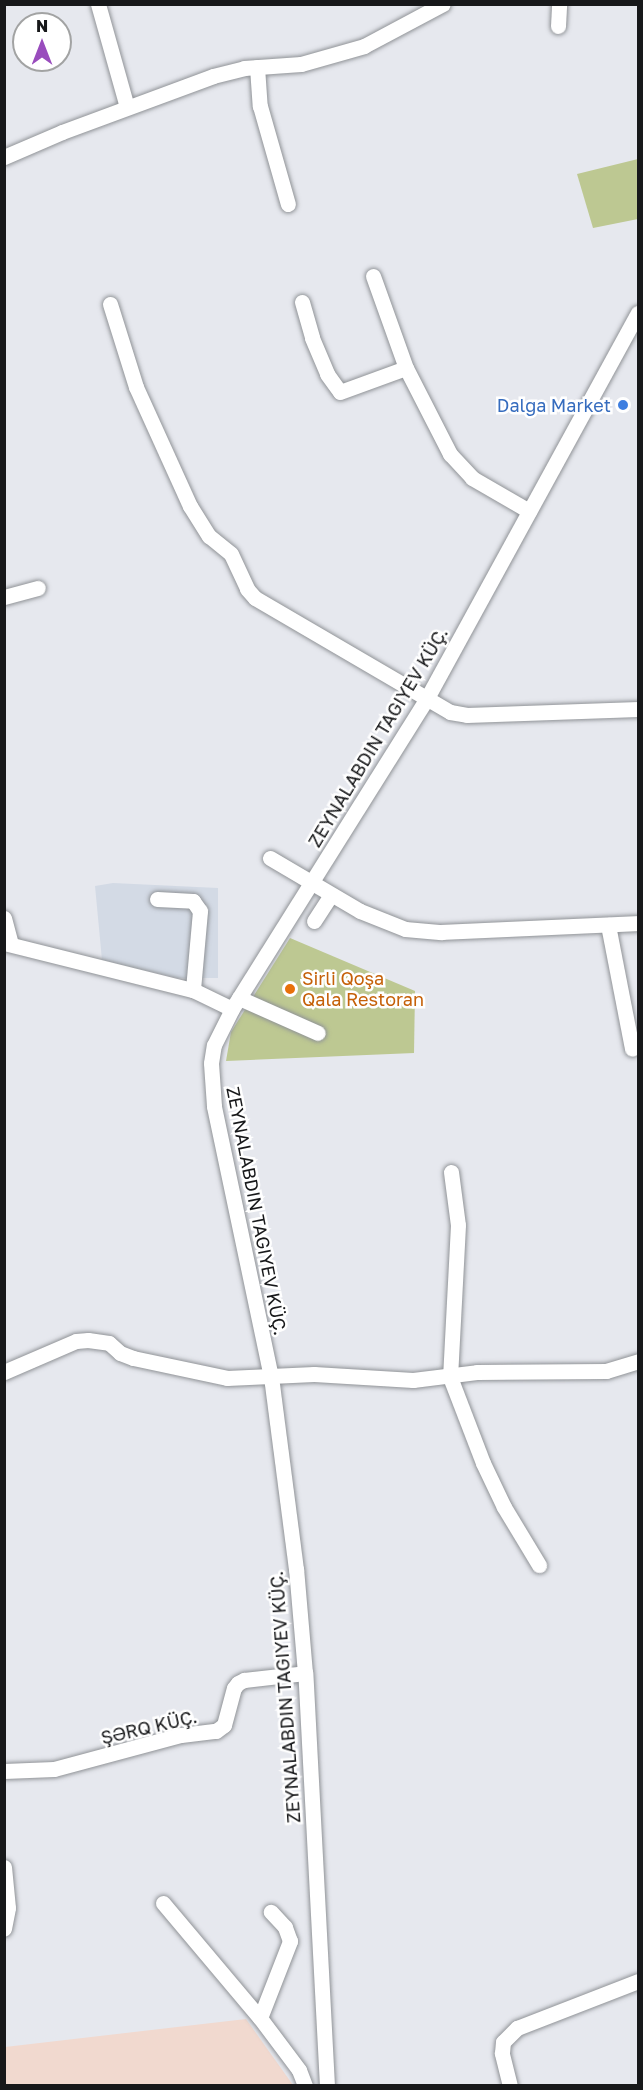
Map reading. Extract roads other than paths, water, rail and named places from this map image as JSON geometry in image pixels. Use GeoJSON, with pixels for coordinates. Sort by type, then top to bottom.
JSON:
{"type":"FeatureCollection","features":[{"type":"Feature","properties":{"kind":"street"},"geometry":{"type":"LineString","coordinates":[[98,4],[127,107]]}},
{"type":"Feature","properties":{"kind":"street"},"geometry":{"type":"LineString","coordinates":[[4,157],[127,107],[213,76],[257,67],[301,64],[364,46],[443,4]]}},
{"type":"Feature","properties":{"kind":"street"},"geometry":{"type":"LineString","coordinates":[[558,26],[559,4]]}},
{"type":"Feature","properties":{"kind":"street"},"geometry":{"type":"LineString","coordinates":[[257,67],[257,93],[288,204]]}},
{"type":"Feature","properties":{"kind":"street"},"geometry":{"type":"LineString","coordinates":[[373,276],[406,368],[450,454],[461,468],[501,497],[530,511]]}},
{"type":"Feature","properties":{"kind":"street"},"geometry":{"type":"LineString","coordinates":[[302,302],[312,338],[327,374],[340,392],[406,368]]}},
{"type":"Feature","properties":{"kind":"street"},"geometry":{"type":"LineString","coordinates":[[110,304],[136,387],[190,506],[209,536],[231,554],[247,589],[266,606],[450,712],[467,715],[639,710]]}},
{"type":"Feature","properties":{"kind":"street"},"geometry":{"type":"LineString","coordinates":[[327,2085],[305,1673],[295,1557],[271,1377],[211,1083],[214,1044],[236,1003],[427,698],[639,313]]}},
{"type":"Feature","properties":{"kind":"street"},"geometry":{"type":"LineString","coordinates":[[4,597],[38,588]]}},
{"type":"Feature","properties":{"kind":"street"},"geometry":{"type":"LineString","coordinates":[[270,858],[331,895],[382,921],[424,932],[639,923]]}},
{"type":"Feature","properties":{"kind":"street"},"geometry":{"type":"LineString","coordinates":[[314,921],[331,895]]}},
{"type":"Feature","properties":{"kind":"street"},"geometry":{"type":"LineString","coordinates":[[157,899],[193,902],[200,911],[193,990]]}},
{"type":"Feature","properties":{"kind":"street"},"geometry":{"type":"LineString","coordinates":[[4,918],[8,944],[193,990],[318,1033]]}},
{"type":"Feature","properties":{"kind":"street"},"geometry":{"type":"LineString","coordinates":[[608,925],[632,1049]]}},
{"type":"Feature","properties":{"kind":"street"},"geometry":{"type":"LineString","coordinates":[[451,1172],[458,1226],[450,1377],[483,1463],[504,1508],[539,1565]]}},
{"type":"Feature","properties":{"kind":"street"},"geometry":{"type":"LineString","coordinates":[[4,1372],[76,1341],[88,1340],[109,1343],[120,1353],[133,1358],[226,1378],[314,1374],[413,1380],[477,1372],[606,1371],[639,1361]]}},
{"type":"Feature","properties":{"kind":"street","name":"ŞƏRQ KÜÇ."},"geometry":{"type":"LineString","coordinates":[[4,1771],[54,1770],[181,1735],[216,1731],[224,1725],[234,1689],[238,1683],[244,1680],[305,1673]]}},
{"type":"Feature","properties":{"kind":"street"},"geometry":{"type":"LineString","coordinates":[[4,1867],[8,1908],[4,1929]]}},
{"type":"Feature","properties":{"kind":"street"},"geometry":{"type":"LineString","coordinates":[[163,1903],[260,2018],[299,2070],[305,2085]]}},
{"type":"Feature","properties":{"kind":"street"},"geometry":{"type":"LineString","coordinates":[[260,2018],[290,1941],[285,1927],[271,1912]]}},
{"type":"Feature","properties":{"kind":"street"},"geometry":{"type":"LineString","coordinates":[[510,2085],[502,2053],[503,2042],[517,2028],[639,1981]]}},
{"type":"Feature","properties":{"kind":"place","name":"Dalğa Market"},"geometry":{"type":"Point","coordinates":[623,405]}},
{"type":"Feature","properties":{"kind":"place","name":"Sirli Qoşa Qala Restoran"},"geometry":{"type":"Point","coordinates":[290,989]}}]}
